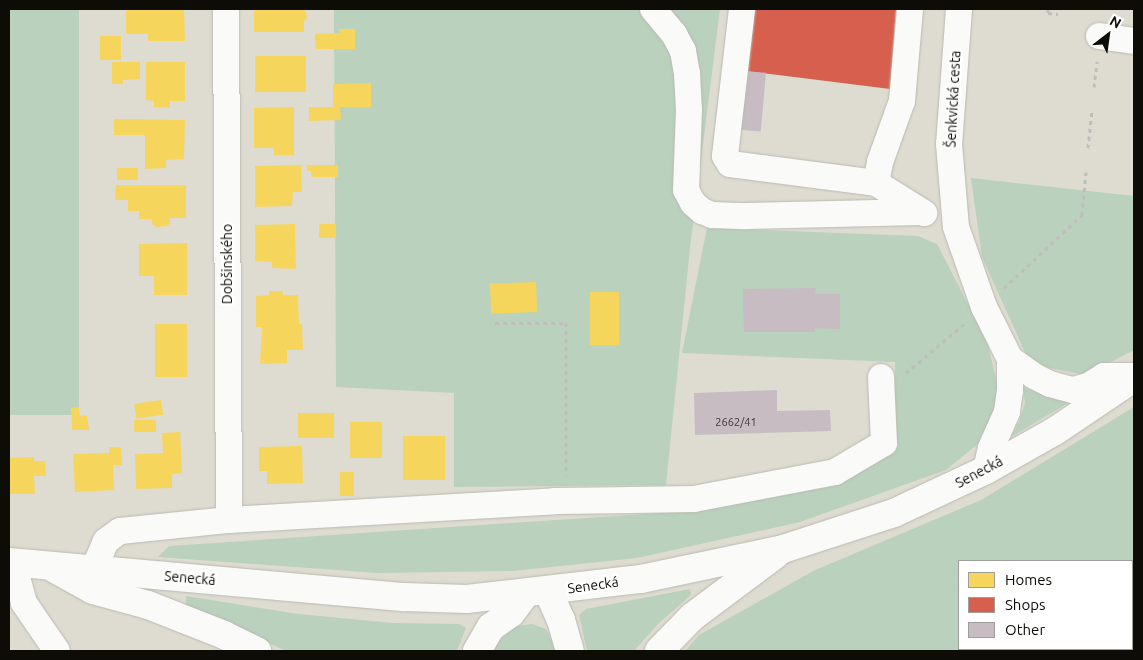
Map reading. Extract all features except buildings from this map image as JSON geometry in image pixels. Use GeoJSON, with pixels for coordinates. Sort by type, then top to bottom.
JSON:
{"type":"FeatureCollection","features":[{"type":"Feature","properties":{"kind":"main road","name":"Senecká"},"geometry":{"type":"LineString","coordinates":[[11,562],[404,597],[466,599],[537,592],[641,578],[783,550],[894,513],[986,470],[1055,431],[1134,377]]}},
{"type":"Feature","properties":{"kind":"main road"},"geometry":{"type":"LineString","coordinates":[[659,651],[692,617],[783,550]]}},
{"type":"Feature","properties":{"kind":"main road"},"geometry":{"type":"LineString","coordinates":[[48,565],[93,590],[156,608],[256,651]]}},
{"type":"Feature","properties":{"kind":"main road"},"geometry":{"type":"LineString","coordinates":[[477,651],[491,627],[537,592],[561,620],[570,651]]}},
{"type":"Feature","properties":{"kind":"street","name":"Dobšinského"},"geometry":{"type":"LineString","coordinates":[[226,9],[228,520]]}},
{"type":"Feature","properties":{"kind":"street"},"geometry":{"type":"LineString","coordinates":[[653,9],[674,34],[682,51],[687,73],[689,109],[686,190],[693,203],[702,211],[712,215],[746,216],[920,212]]}},
{"type":"Feature","properties":{"kind":"street"},"geometry":{"type":"LineString","coordinates":[[742,9],[724,156],[730,164],[876,183],[920,212],[956,227]]}},
{"type":"Feature","properties":{"kind":"street"},"geometry":{"type":"LineString","coordinates":[[876,183],[880,162],[902,101],[910,9]]}},
{"type":"Feature","properties":{"kind":"street","name":"Šenkvická cesta"},"geometry":{"type":"LineString","coordinates":[[959,9],[949,144],[956,227],[984,307],[1010,359]]}},
{"type":"Feature","properties":{"kind":"street"},"geometry":{"type":"LineString","coordinates":[[1098,47],[1133,41]]}},
{"type":"Feature","properties":{"kind":"street"},"geometry":{"type":"LineString","coordinates":[[1010,359],[1034,376],[1050,384],[1073,390],[1088,386],[1104,376],[1134,377]]}},
{"type":"Feature","properties":{"kind":"street"},"geometry":{"type":"LineString","coordinates":[[986,470],[991,448],[1007,412],[1010,390],[1010,359]]}},
{"type":"Feature","properties":{"kind":"street"},"geometry":{"type":"LineString","coordinates":[[94,569],[106,541],[120,531],[228,520],[566,501],[694,499],[835,472],[884,443],[881,377]]}},
{"type":"Feature","properties":{"kind":"street"},"geometry":{"type":"LineString","coordinates":[[11,562],[24,603],[57,651]]}},
{"type":"Feature","properties":{"kind":"path"},"geometry":{"type":"LineString","coordinates":[[1048,9],[1048,13],[1058,14]]}},
{"type":"Feature","properties":{"kind":"path"},"geometry":{"type":"LineString","coordinates":[[1094,87],[1098,47]]}},
{"type":"Feature","properties":{"kind":"path"},"geometry":{"type":"LineString","coordinates":[[1088,148],[1092,110]]}},
{"type":"Feature","properties":{"kind":"path"},"geometry":{"type":"LineString","coordinates":[[1001,291],[1082,215],[1086,172]]}},
{"type":"Feature","properties":{"kind":"path"},"geometry":{"type":"LineString","coordinates":[[881,377],[904,374],[968,321]]}},
{"type":"Feature","properties":{"kind":"path"},"geometry":{"type":"LineString","coordinates":[[494,322],[566,323],[566,501]]}},
{"type":"Feature","properties":{"kind":"green space"},"geometry":{"type":"Polygon","coordinates":[[[9,9],[79,9],[79,415],[9,415],[9,9]]]}},
{"type":"Feature","properties":{"kind":"green space"},"geometry":{"type":"Polygon","coordinates":[[[334,9],[720,9],[690,248],[666,485],[454,487],[454,393],[336,387],[334,9]]]}},
{"type":"Feature","properties":{"kind":"green space"},"geometry":{"type":"Polygon","coordinates":[[[971,178],[1134,196],[1134,350],[1086,375],[1049,368],[1028,359],[982,257],[971,178]]]}},
{"type":"Feature","properties":{"kind":"green space"},"geometry":{"type":"Polygon","coordinates":[[[707,228],[918,236],[937,244],[987,341],[1000,395],[984,439],[946,470],[800,522],[637,558],[513,571],[377,573],[158,557],[169,546],[690,511],[895,439],[895,362],[682,353],[707,228]]]}},
{"type":"Feature","properties":{"kind":"green space"},"geometry":{"type":"Polygon","coordinates":[[[1023,387],[1057,400],[1073,400],[1011,437],[1019,422],[1025,403],[1023,387]]]}},
{"type":"Feature","properties":{"kind":"green space"},"geometry":{"type":"Polygon","coordinates":[[[1134,407],[1134,651],[685,651],[699,635],[813,571],[981,500],[1134,407]]]}},
{"type":"Feature","properties":{"kind":"green space"},"geometry":{"type":"Polygon","coordinates":[[[690,589],[691,595],[658,624],[634,651],[587,651],[579,615],[586,609],[690,589]]]}},
{"type":"Feature","properties":{"kind":"green space"},"geometry":{"type":"Polygon","coordinates":[[[186,596],[298,614],[393,623],[459,624],[466,628],[457,651],[286,651],[186,606],[186,596]]]}},
{"type":"Feature","properties":{"kind":"green space"},"geometry":{"type":"Polygon","coordinates":[[[532,624],[546,629],[557,651],[492,651],[496,643],[517,626],[532,624]]]}}]}
